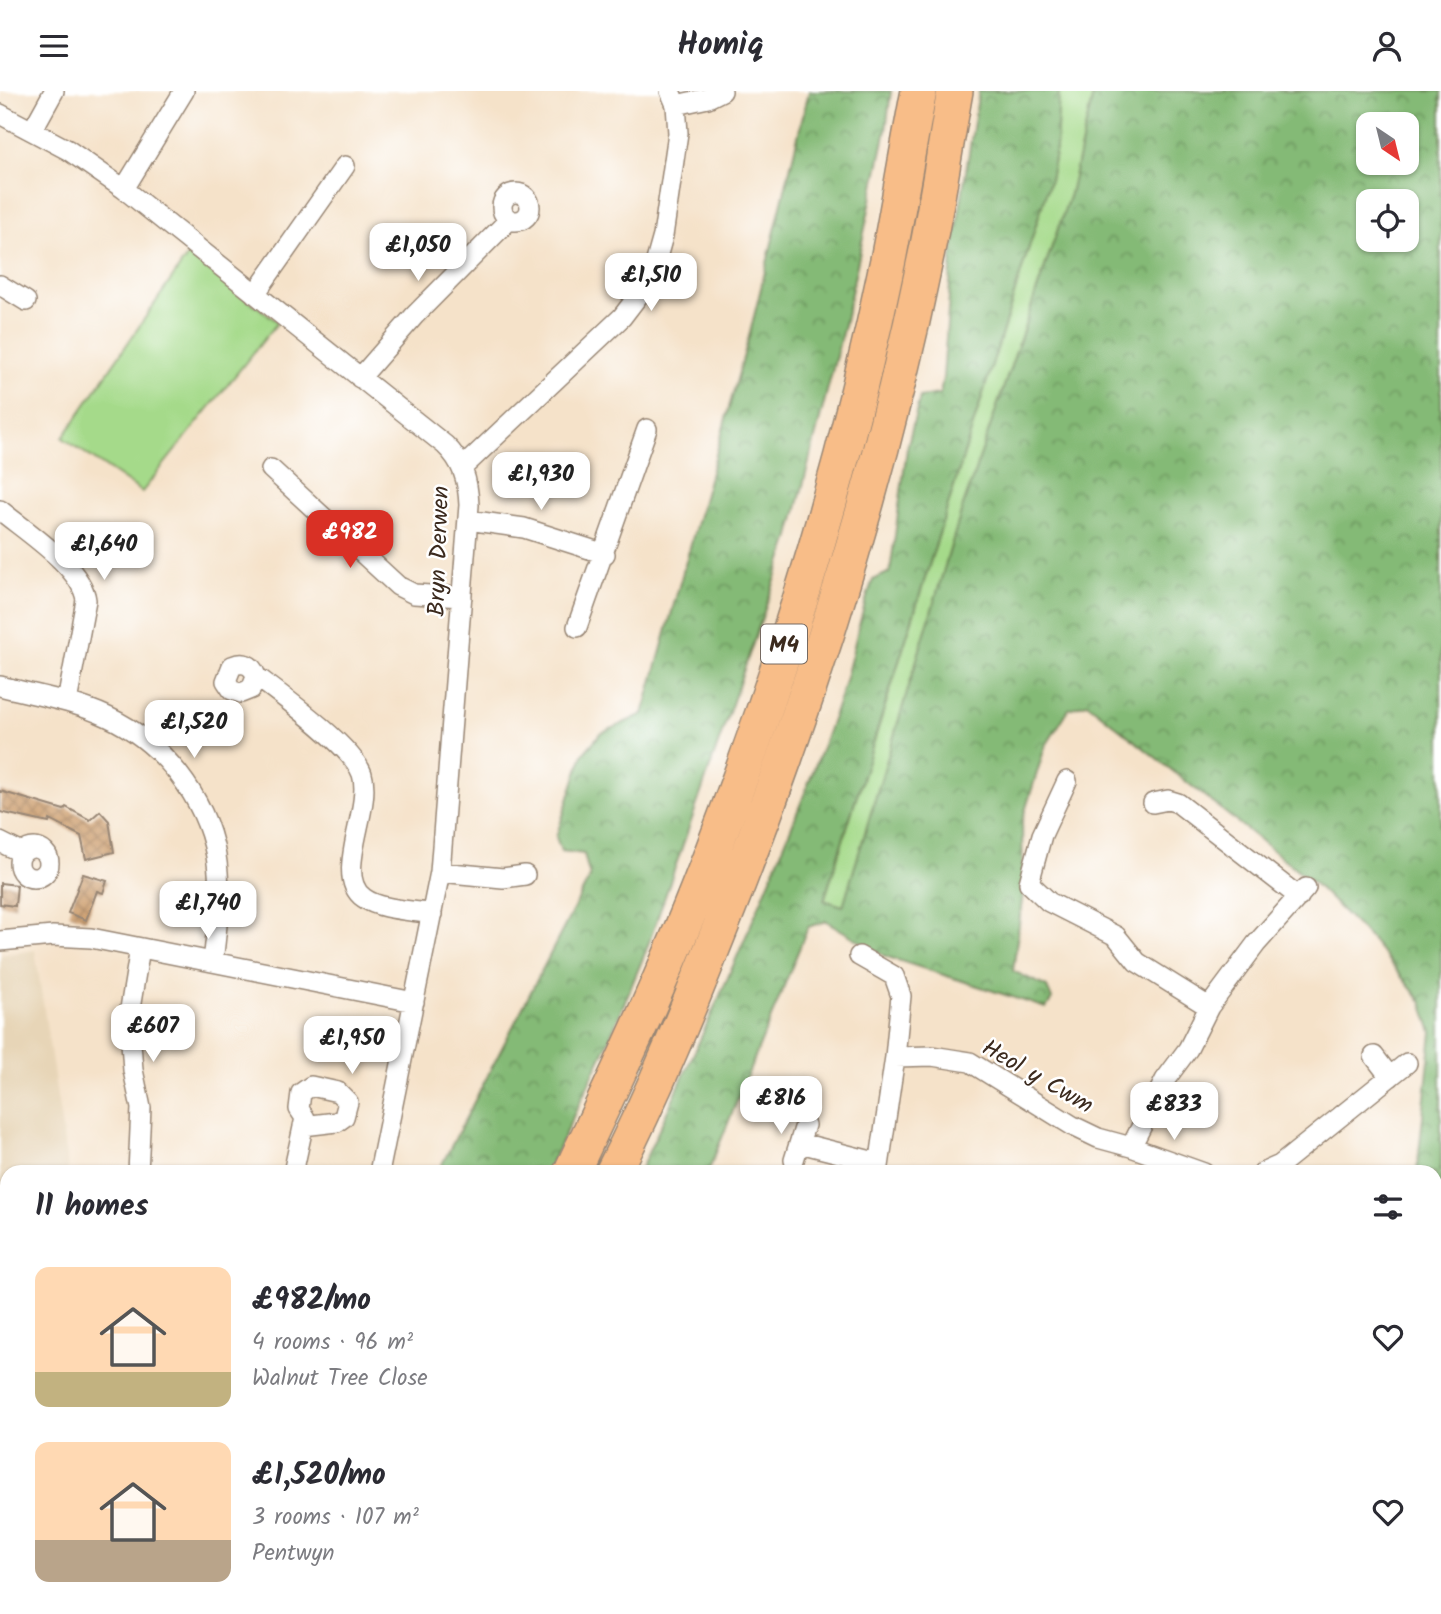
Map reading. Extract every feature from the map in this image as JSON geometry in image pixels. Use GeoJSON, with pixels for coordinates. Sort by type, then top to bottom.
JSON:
{"type":"FeatureCollection","features":[{"type":"Feature","properties":{"kind":"highway","name":"M4"},"geometry":{"type":"LineString","coordinates":[[575,1165],[632,1045],[712,853],[812,559],[836,474],[885,274],[919,91]]}},
{"type":"Feature","properties":{"kind":"highway","name":"M4"},"geometry":{"type":"LineString","coordinates":[[617,1165],[668,1055],[754,843],[820,653],[871,482],[897,383],[925,260],[955,91]]}},
{"type":"Feature","properties":{"kind":"street"},"geometry":{"type":"LineString","coordinates":[[33,129],[54,91]]}},
{"type":"Feature","properties":{"kind":"street"},"geometry":{"type":"LineString","coordinates":[[124,189],[184,91]]}},
{"type":"Feature","properties":{"kind":"street"},"geometry":{"type":"LineString","coordinates":[[463,468],[622,317],[651,279],[657,268],[675,155],[673,98],[708,98],[722,91]]}},
{"type":"Feature","properties":{"kind":"street","name":"Bryn Derwen"},"geometry":{"type":"LineString","coordinates":[[0,114],[33,129],[124,189],[445,445],[463,468],[468,490],[468,520],[440,872],[381,1165]]}},
{"type":"Feature","properties":{"kind":"street"},"geometry":{"type":"LineString","coordinates":[[255,295],[345,166]]}},
{"type":"Feature","properties":{"kind":"street"},"geometry":{"type":"LineString","coordinates":[[360,379],[415,315],[509,220]]}},
{"type":"Feature","properties":{"kind":"street"},"geometry":{"type":"LineString","coordinates":[[0,285],[26,301]]}},
{"type":"Feature","properties":{"kind":"street"},"geometry":{"type":"LineString","coordinates":[[577,627],[647,429]]}},
{"type":"Feature","properties":{"kind":"street"},"geometry":{"type":"LineString","coordinates":[[271,469],[405,591],[462,597]]}},
{"type":"Feature","properties":{"kind":"street"},"geometry":{"type":"LineString","coordinates":[[0,510],[70,569],[85,588],[86,600],[67,702]]}},
{"type":"Feature","properties":{"kind":"street"},"geometry":{"type":"LineString","coordinates":[[468,520],[524,528],[605,554]]}},
{"type":"Feature","properties":{"kind":"street"},"geometry":{"type":"LineString","coordinates":[[256,676],[347,752],[361,773],[364,803],[351,867],[355,888],[362,898],[373,903],[432,914]]}},
{"type":"Feature","properties":{"kind":"street"},"geometry":{"type":"LineString","coordinates":[[0,686],[67,702],[109,717],[147,743],[172,765],[197,803],[216,855],[219,900],[213,962]]}},
{"type":"Feature","properties":{"kind":"street"},"geometry":{"type":"LineString","coordinates":[[1067,781],[1042,835],[1029,883],[1049,902],[1072,913],[1087,930],[1116,936],[1137,963],[1209,1007]]}},
{"type":"Feature","properties":{"kind":"street"},"geometry":{"type":"LineString","coordinates":[[1131,1147],[1165,1080],[1188,1049],[1209,1007],[1256,944],[1302,892],[1178,803],[1168,800],[1153,803]]}},
{"type":"Feature","properties":{"kind":"street"},"geometry":{"type":"LineString","coordinates":[[0,842],[22,853]]}},
{"type":"Feature","properties":{"kind":"street"},"geometry":{"type":"LineString","coordinates":[[440,872],[503,886],[525,876]]}},
{"type":"Feature","properties":{"kind":"street"},"geometry":{"type":"LineString","coordinates":[[0,941],[75,936],[414,1002]]}},
{"type":"Feature","properties":{"kind":"street"},"geometry":{"type":"LineString","coordinates":[[139,1165],[142,1115],[133,1070],[129,1015],[140,948]]}},
{"type":"Feature","properties":{"kind":"street"},"geometry":{"type":"LineString","coordinates":[[859,957],[894,976],[901,996],[895,1057],[878,1165]]}},
{"type":"Feature","properties":{"kind":"street","name":"Heol y Cwm"},"geometry":{"type":"LineString","coordinates":[[895,1057],[932,1056],[970,1062],[1073,1126],[1098,1138],[1182,1165]]}},
{"type":"Feature","properties":{"kind":"street"},"geometry":{"type":"LineString","coordinates":[[1374,1056],[1390,1077]]}},
{"type":"Feature","properties":{"kind":"street"},"geometry":{"type":"LineString","coordinates":[[1280,1165],[1407,1063]]}},
{"type":"Feature","properties":{"kind":"street"},"geometry":{"type":"LineString","coordinates":[[295,1165],[303,1126]]}},
{"type":"Feature","properties":{"kind":"street"},"geometry":{"type":"LineString","coordinates":[[800,1143],[869,1165]]}},
{"type":"Feature","properties":{"kind":"shaded area"},"geometry":{"type":"Polygon","coordinates":[[[35,950],[67,1165],[0,1165],[0,955],[35,950]]]}},
{"type":"Feature","properties":{"kind":"green space"},"geometry":{"type":"Polygon","coordinates":[[[809,91],[891,91],[886,130],[845,321],[789,540],[646,951],[605,1049],[550,1165],[442,1165],[590,877],[584,854],[561,851],[556,837],[583,754],[600,734],[643,714],[750,333],[809,91]]]}},
{"type":"Feature","properties":{"kind":"green space"},"geometry":{"type":"Polygon","coordinates":[[[979,91],[1059,91],[1056,148],[1050,180],[824,900],[843,906],[963,506],[1070,194],[1094,91],[1441,91],[1441,1165],[1418,1165],[1432,1032],[1422,1002],[1371,939],[1314,883],[1087,703],[1069,709],[1045,747],[1022,821],[1023,893],[1013,971],[1047,987],[1052,999],[1046,1008],[885,956],[826,921],[808,927],[711,1165],[643,1165],[719,997],[795,818],[840,697],[873,580],[890,572],[907,448],[920,397],[940,394],[952,257],[979,91]]]}},
{"type":"Feature","properties":{"kind":"green space"},"geometry":{"type":"Polygon","coordinates":[[[1059,91],[1094,91],[1070,194],[963,506],[843,907],[824,901],[1050,180],[1056,148],[1059,91]]]}},
{"type":"Feature","properties":{"kind":"green space"},"geometry":{"type":"Polygon","coordinates":[[[188,255],[278,322],[142,492],[63,438],[188,255]]]}},
{"type":"Feature","properties":{"kind":"building"},"geometry":{"type":"Polygon","coordinates":[[[0,791],[64,810],[66,807],[90,820],[100,811],[109,821],[114,852],[86,859],[81,836],[50,820],[49,823],[0,812],[0,791]]]}},
{"type":"Feature","properties":{"kind":"building"},"geometry":{"type":"Polygon","coordinates":[[[83,874],[107,881],[103,893],[97,891],[86,920],[68,913],[83,874]]]}},
{"type":"Feature","properties":{"kind":"building"},"geometry":{"type":"Polygon","coordinates":[[[0,883],[17,885],[15,906],[0,904],[0,883]]]}}]}
